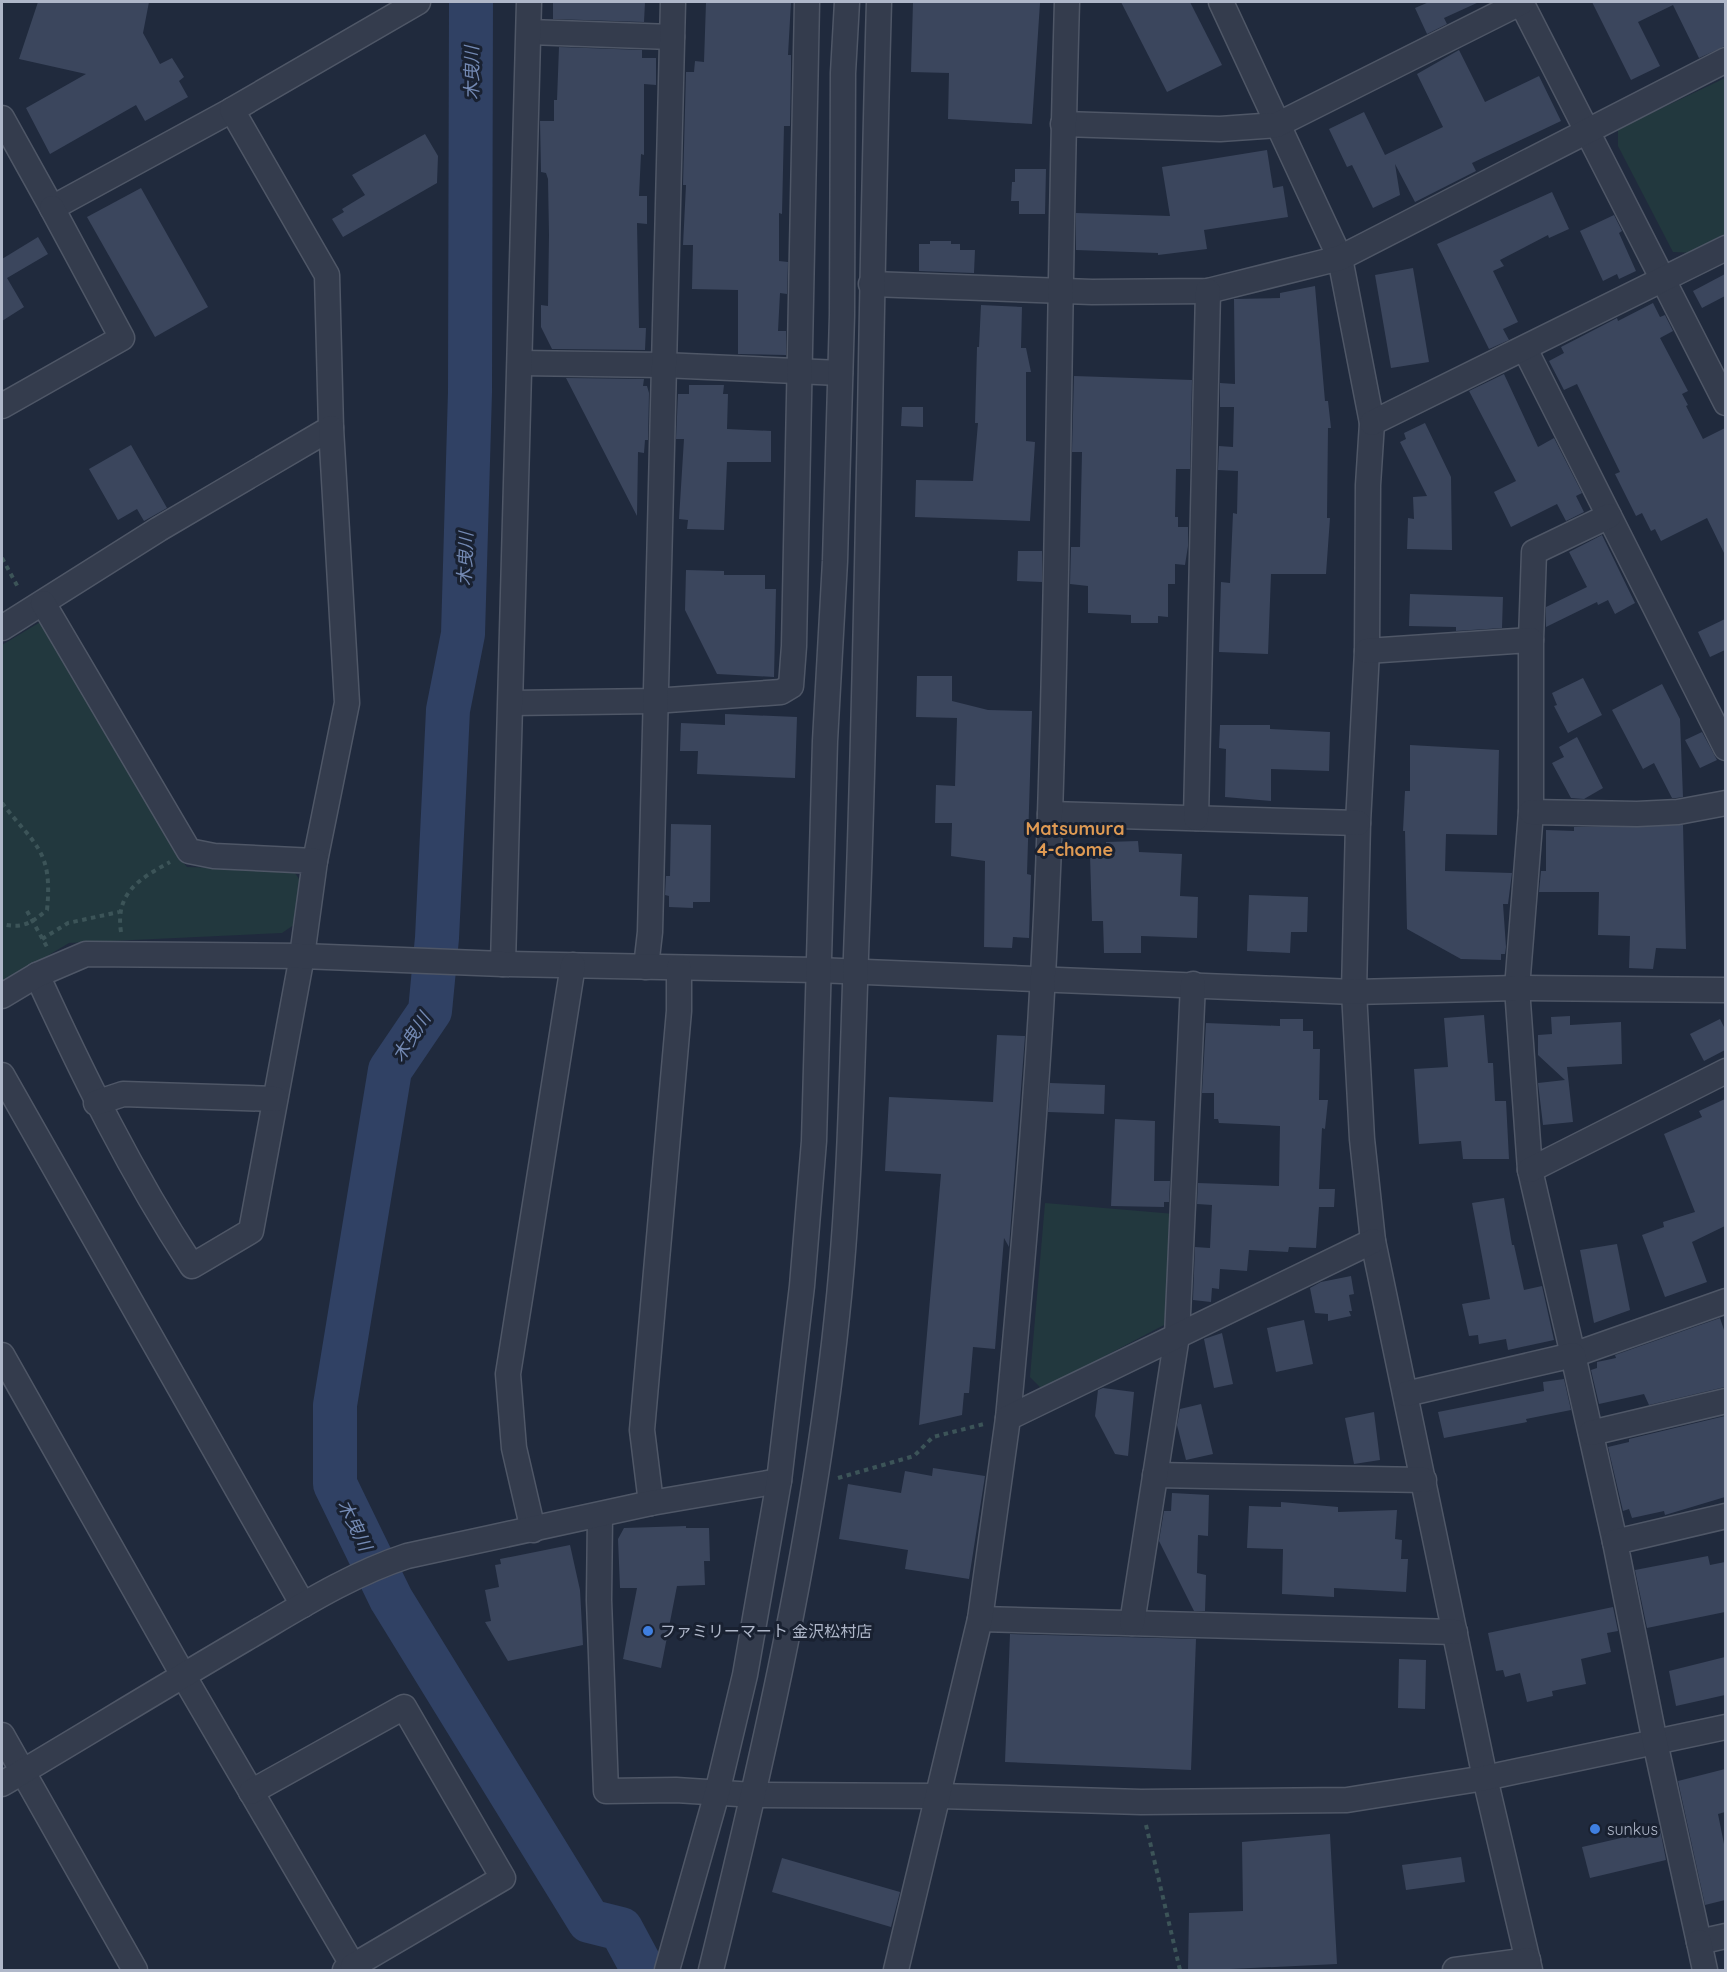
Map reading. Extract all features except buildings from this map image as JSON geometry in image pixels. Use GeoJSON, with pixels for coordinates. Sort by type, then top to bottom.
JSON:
{"type":"FeatureCollection","features":[{"type":"Feature","properties":{"kind":"street"},"geometry":{"type":"LineString","coordinates":[[52,208],[232,111],[418,2]]}},
{"type":"Feature","properties":{"kind":"street"},"geometry":{"type":"LineString","coordinates":[[503,964],[512,703],[529,2]]}},
{"type":"Feature","properties":{"kind":"street"},"geometry":{"type":"LineString","coordinates":[[646,967],[650,932],[673,2]]}},
{"type":"Feature","properties":{"kind":"street"},"geometry":{"type":"LineString","coordinates":[[782,692],[791,686],[794,646],[807,2]]}},
{"type":"Feature","properties":{"kind":"street"},"geometry":{"type":"LineString","coordinates":[[669,1964],[717,1793],[745,1675],[779,1481],[802,1286],[814,1140],[828,693],[835,561],[840,373],[843,73],[847,2]]}},
{"type":"Feature","properties":{"kind":"street"},"geometry":{"type":"LineString","coordinates":[[711,1971],[754,1795],[814,1485],[837,1314],[850,1131],[867,669],[871,284],[879,2]]}},
{"type":"Feature","properties":{"kind":"street"},"geometry":{"type":"LineString","coordinates":[[896,1971],[940,1796],[980,1619],[1008,1418],[1025,1240],[1043,977],[1050,814],[1059,290],[1067,2]]}},
{"type":"Feature","properties":{"kind":"street"},"geometry":{"type":"LineString","coordinates":[[1221,2],[1340,258],[1372,423],[1368,485],[1367,651],[1358,823],[1354,992],[1362,1139],[1373,1241],[1485,1778],[1529,1966],[1455,1971]]}},
{"type":"Feature","properties":{"kind":"street"},"geometry":{"type":"LineString","coordinates":[[1063,124],[1220,129],[1277,125],[1522,2],[1725,403]]}},
{"type":"Feature","properties":{"kind":"street"},"geometry":{"type":"LineString","coordinates":[[528,32],[672,37]]}},
{"type":"Feature","properties":{"kind":"street"},"geometry":{"type":"LineString","coordinates":[[871,284],[1092,292],[1208,291],[1340,258],[1588,133],[1725,60]]}},
{"type":"Feature","properties":{"kind":"street"},"geometry":{"type":"LineString","coordinates":[[47,971],[96,1103],[166,1226],[192,1266],[251,1231],[302,956],[315,861],[347,703],[331,428],[327,275],[232,111]]}},
{"type":"Feature","properties":{"kind":"street"},"geometry":{"type":"LineString","coordinates":[[2,118],[122,338],[2,406]]}},
{"type":"Feature","properties":{"kind":"street"},"geometry":{"type":"LineString","coordinates":[[1372,423],[1725,248]]}},
{"type":"Feature","properties":{"kind":"street"},"geometry":{"type":"LineString","coordinates":[[1196,818],[1208,291]]}},
{"type":"Feature","properties":{"kind":"street"},"geometry":{"type":"LineString","coordinates":[[1525,349],[1725,748]]}},
{"type":"Feature","properties":{"kind":"street"},"geometry":{"type":"LineString","coordinates":[[520,363],[663,365],[840,373]]}},
{"type":"Feature","properties":{"kind":"street"},"geometry":{"type":"LineString","coordinates":[[2,628],[159,529],[331,428]]}},
{"type":"Feature","properties":{"kind":"street"},"geometry":{"type":"LineString","coordinates":[[1609,516],[1534,552],[1531,640],[1531,812],[1517,988],[1530,1170],[1615,1542],[1704,1971]]}},
{"type":"Feature","properties":{"kind":"street"},"geometry":{"type":"LineString","coordinates":[[37,607],[189,851],[214,856],[315,861]]}},
{"type":"Feature","properties":{"kind":"street"},"geometry":{"type":"LineString","coordinates":[[1367,651],[1531,640]]}},
{"type":"Feature","properties":{"kind":"street"},"geometry":{"type":"LineString","coordinates":[[512,703],[654,701],[782,692],[828,693]]}},
{"type":"Feature","properties":{"kind":"street"},"geometry":{"type":"LineString","coordinates":[[1531,812],[1637,814],[1678,812],[1725,803]]}},
{"type":"Feature","properties":{"kind":"street"},"geometry":{"type":"LineString","coordinates":[[1050,814],[1358,823]]}},
{"type":"Feature","properties":{"kind":"street"},"geometry":{"type":"LineString","coordinates":[[2,996],[47,971],[86,954],[302,956],[503,964],[818,970],[855,973],[1043,977],[1354,992],[1517,988],[1725,990]]}},
{"type":"Feature","properties":{"kind":"street"},"geometry":{"type":"LineString","coordinates":[[533,1530],[514,1448],[508,1374],[573,965]]}},
{"type":"Feature","properties":{"kind":"street"},"geometry":{"type":"LineString","coordinates":[[651,1503],[642,1430],[678,1023],[679,968]]}},
{"type":"Feature","properties":{"kind":"street"},"geometry":{"type":"LineString","coordinates":[[1132,1623],[1177,1336],[1193,984]]}},
{"type":"Feature","properties":{"kind":"street"},"geometry":{"type":"LineString","coordinates":[[1530,1170],[1725,1071]]}},
{"type":"Feature","properties":{"kind":"street"},"geometry":{"type":"LineString","coordinates":[[2,1075],[303,1605]]}},
{"type":"Feature","properties":{"kind":"street"},"geometry":{"type":"LineString","coordinates":[[96,1103],[123,1094],[275,1099]]}},
{"type":"Feature","properties":{"kind":"street"},"geometry":{"type":"LineString","coordinates":[[1008,1418],[1373,1241]]}},
{"type":"Feature","properties":{"kind":"street"},"geometry":{"type":"LineString","coordinates":[[1406,1394],[1574,1355],[1725,1301]]}},
{"type":"Feature","properties":{"kind":"street"},"geometry":{"type":"LineString","coordinates":[[2,1355],[349,1969],[503,1878],[404,1707],[251,1792]]}},
{"type":"Feature","properties":{"kind":"street"},"geometry":{"type":"LineString","coordinates":[[1591,1433],[1725,1401]]}},
{"type":"Feature","properties":{"kind":"street"},"geometry":{"type":"LineString","coordinates":[[1155,1475],[1424,1480]]}},
{"type":"Feature","properties":{"kind":"street"},"geometry":{"type":"LineString","coordinates":[[2,1784],[356,1574],[384,1563],[651,1503],[779,1481]]}},
{"type":"Feature","properties":{"kind":"street"},"geometry":{"type":"LineString","coordinates":[[600,1516],[599,1600],[606,1791],[940,1796],[1141,1802],[1347,1800],[1485,1778],[1725,1727]]}},
{"type":"Feature","properties":{"kind":"street"},"geometry":{"type":"LineString","coordinates":[[1615,1542],[1725,1516]]}},
{"type":"Feature","properties":{"kind":"street"},"geometry":{"type":"LineString","coordinates":[[980,1619],[1455,1632]]}},
{"type":"Feature","properties":{"kind":"street"},"geometry":{"type":"LineString","coordinates":[[2,1735],[135,1971]]}},
{"type":"Feature","properties":{"kind":"street"},"geometry":{"type":"LineString","coordinates":[[1699,1942],[1725,1936]]}},
{"type":"Feature","properties":{"kind":"path"},"geometry":{"type":"LineString","coordinates":[[2,558],[37,607]]}},
{"type":"Feature","properties":{"kind":"path"},"geometry":{"type":"LineString","coordinates":[[2,803],[35,840],[45,858],[50,883],[47,910],[33,922],[16,927],[2,924]]}},
{"type":"Feature","properties":{"kind":"path"},"geometry":{"type":"LineString","coordinates":[[124,954],[119,912],[130,889],[189,851]]}},
{"type":"Feature","properties":{"kind":"path"},"geometry":{"type":"LineString","coordinates":[[27,911],[42,939],[47,971]]}},
{"type":"Feature","properties":{"kind":"path"},"geometry":{"type":"LineString","coordinates":[[42,939],[68,922],[119,912]]}},
{"type":"Feature","properties":{"kind":"path"},"geometry":{"type":"LineString","coordinates":[[814,1485],[914,1456],[933,1437],[1008,1418]]}},
{"type":"Feature","properties":{"kind":"path"},"geometry":{"type":"LineString","coordinates":[[1141,1802],[1180,1971]]}},
{"type":"Feature","properties":{"kind":"green space"},"geometry":{"type":"Polygon","coordinates":[[[1725,78],[1725,237],[1695,253],[1673,252],[1618,146],[1618,129],[1725,78]]]}},
{"type":"Feature","properties":{"kind":"green space"},"geometry":{"type":"Polygon","coordinates":[[[42,621],[175,852],[187,867],[293,870],[301,882],[298,922],[282,933],[69,943],[2,983],[2,645],[42,621]]]}},
{"type":"Feature","properties":{"kind":"green space"},"geometry":{"type":"Polygon","coordinates":[[[1045,1203],[1175,1214],[1164,1325],[1042,1389],[1030,1377],[1045,1203]]]}},
{"type":"Feature","properties":{"kind":"waterway","name":"木曳川"},"geometry":{"type":"LineString","coordinates":[[471,2],[470,392],[463,634],[448,710],[437,938],[430,1011],[390,1070],[335,1405],[335,1484],[391,1599],[589,1921],[621,1929],[643,1970]]}},
{"type":"Feature","properties":{"kind":"place","name":"ファミリーマート 金沢松村店"},"geometry":{"type":"Point","coordinates":[648,1631]}},
{"type":"Feature","properties":{"kind":"place","name":"sunkus"},"geometry":{"type":"Point","coordinates":[1595,1829]}},
{"type":"Feature","properties":{"kind":"district","name":"Matsumura 4-chome"},"geometry":{"type":"Point","coordinates":[1075,838]}}]}
